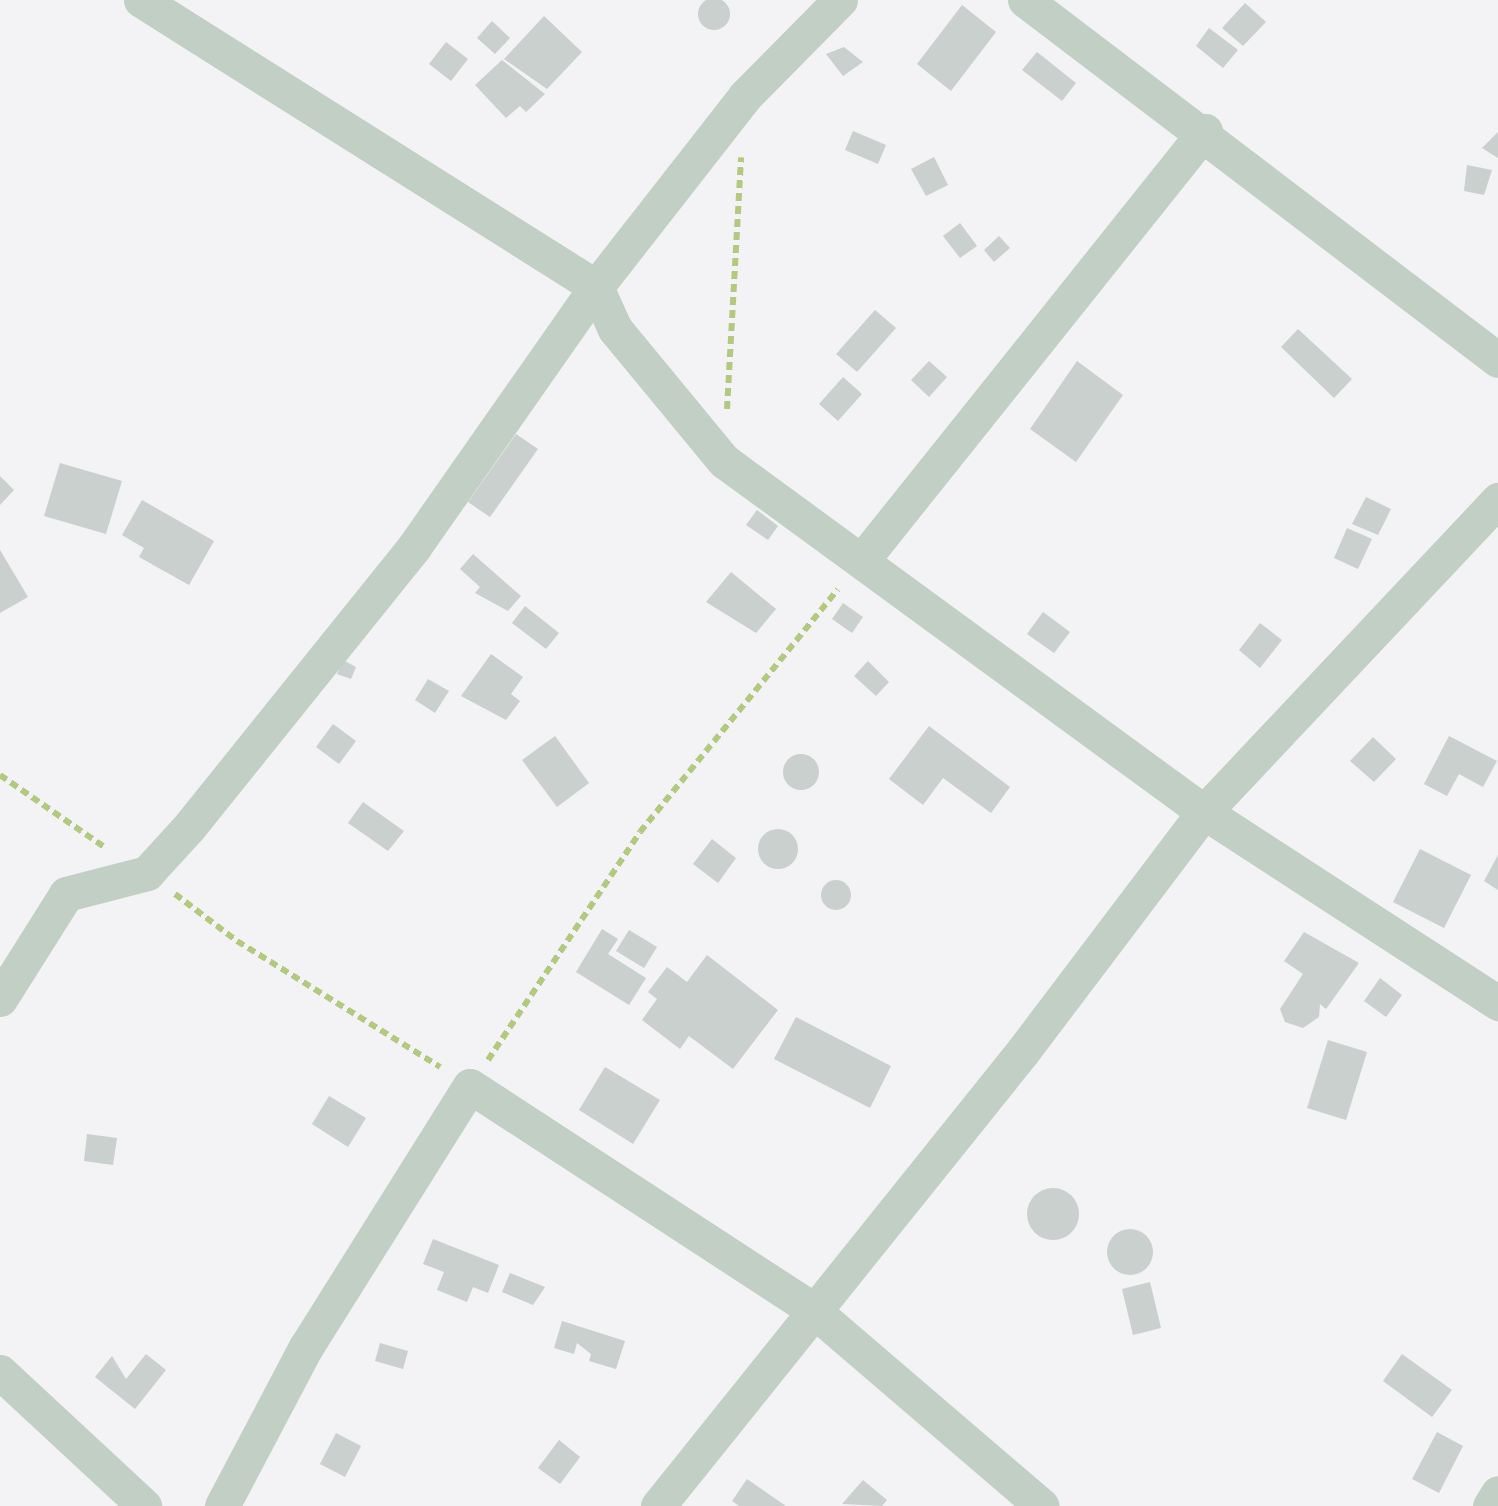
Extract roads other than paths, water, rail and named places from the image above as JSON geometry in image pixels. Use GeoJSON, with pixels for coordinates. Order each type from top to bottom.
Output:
{"type":"FeatureCollection","features":[{"type":"Feature","properties":{"kind":"street"},"geometry":{"type":"LineString","coordinates":[[141,0],[596,287],[615,330],[724,461],[863,558],[1204,812],[1498,1002]]}},
{"type":"Feature","properties":{"kind":"street"},"geometry":{"type":"LineString","coordinates":[[0,999],[66,894],[146,873],[414,547],[596,287],[745,96],[840,0]]}},
{"type":"Feature","properties":{"kind":"street"},"geometry":{"type":"LineString","coordinates":[[1025,0],[1205,131],[1498,360]]}},
{"type":"Feature","properties":{"kind":"street"},"geometry":{"type":"LineString","coordinates":[[863,558],[1205,131]]}},
{"type":"Feature","properties":{"kind":"street"},"geometry":{"type":"LineString","coordinates":[[658,1506],[1024,1051],[1204,812],[1498,500]]}},
{"type":"Feature","properties":{"kind":"street"},"geometry":{"type":"LineString","coordinates":[[222,1506],[306,1347],[470,1086],[813,1310],[1042,1506]]}},
{"type":"Feature","properties":{"kind":"street"},"geometry":{"type":"LineString","coordinates":[[0,1372],[144,1506]]}},
{"type":"Feature","properties":{"kind":"street"},"geometry":{"type":"LineString","coordinates":[[1490,1506],[1498,1494]]}}]}
